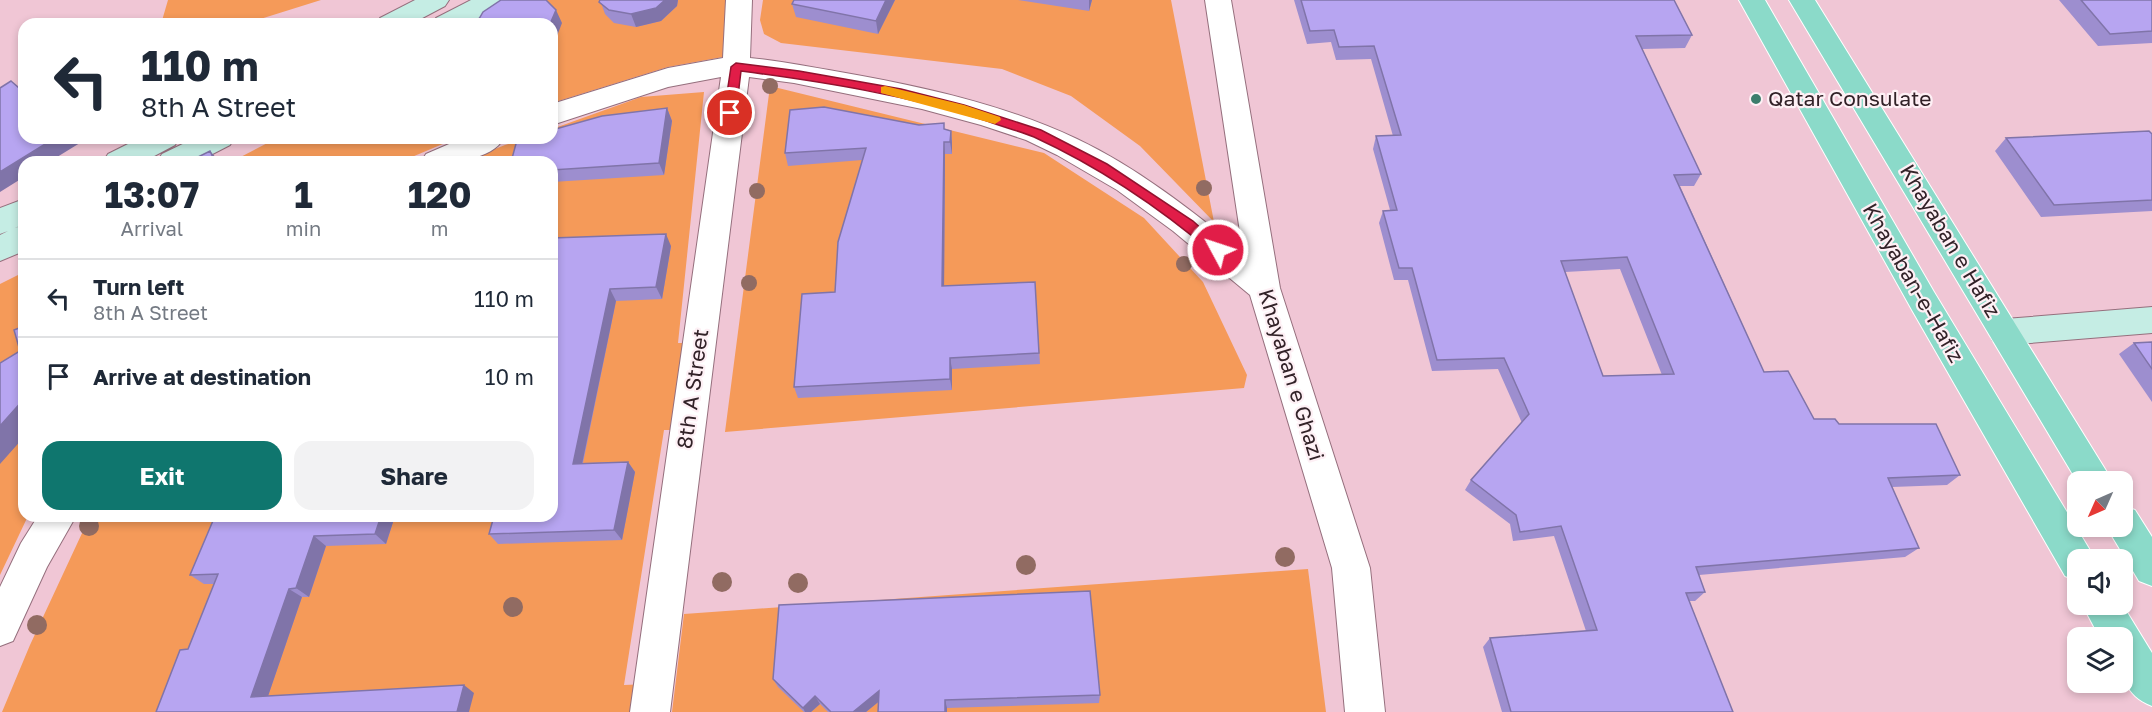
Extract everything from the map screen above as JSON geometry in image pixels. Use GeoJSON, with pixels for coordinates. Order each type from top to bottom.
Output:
{"type":"FeatureCollection","features":[{"type":"Feature","properties":{"kind":"main road"},"geometry":{"type":"LineString","coordinates":[[401,18],[436,0]]}},
{"type":"Feature","properties":{"kind":"main road"},"geometry":{"type":"LineString","coordinates":[[457,18],[492,0]]}},
{"type":"Feature","properties":{"kind":"main road","name":"Khayaban-e-Hafiz"},"geometry":{"type":"LineString","coordinates":[[1752,0],[1917,291],[2069,549]]}},
{"type":"Feature","properties":{"kind":"main road","name":"Khayaban e Hafiz"},"geometry":{"type":"LineString","coordinates":[[1802,0],[2089,471]]}},
{"type":"Feature","properties":{"kind":"main road"},"geometry":{"type":"LineString","coordinates":[[130,156],[153,144]]}},
{"type":"Feature","properties":{"kind":"main road"},"geometry":{"type":"LineString","coordinates":[[184,156],[208,144]]}},
{"type":"Feature","properties":{"kind":"main road"},"geometry":{"type":"LineString","coordinates":[[0,222],[18,213]]}},
{"type":"Feature","properties":{"kind":"main road"},"geometry":{"type":"LineString","coordinates":[[0,249],[18,240]]}},
{"type":"Feature","properties":{"kind":"main road"},"geometry":{"type":"LineString","coordinates":[[2005,332],[2152,320]]}},
{"type":"Feature","properties":{"kind":"main road"},"geometry":{"type":"LineString","coordinates":[[2063,429],[2095,471]]}},
{"type":"Feature","properties":{"kind":"main road"},"geometry":{"type":"LineString","coordinates":[[2133,519],[2152,542]]}},
{"type":"Feature","properties":{"kind":"main road"},"geometry":{"type":"LineString","coordinates":[[2132,537],[2152,568]]}},
{"type":"Feature","properties":{"kind":"main road"},"geometry":{"type":"LineString","coordinates":[[2133,658],[2152,687]]}},
{"type":"Feature","properties":{"kind":"main road"},"geometry":{"type":"LineString","coordinates":[[2133,660],[2152,694]]}},
{"type":"Feature","properties":{"kind":"street","name":"8th A Street"},"geometry":{"type":"LineString","coordinates":[[650,712],[736,67],[739,0]]}},
{"type":"Feature","properties":{"kind":"street","name":"Khayaban e Ghazi"},"geometry":{"type":"LineString","coordinates":[[1218,0],[1264,288],[1351,568],[1365,712]]}},
{"type":"Feature","properties":{"kind":"street"},"geometry":{"type":"LineString","coordinates":[[558,113],[653,82],[708,69],[736,67],[799,75],[901,93],[964,110],[1037,134],[1102,167],[1188,224],[1264,288]]}},
{"type":"Feature","properties":{"kind":"street"},"geometry":{"type":"LineString","coordinates":[[450,156],[476,144]]}},
{"type":"Feature","properties":{"kind":"street"},"geometry":{"type":"LineString","coordinates":[[0,628],[34,555],[54,522]]}},
{"type":"Feature","properties":{"kind":"shaded area"},"geometry":{"type":"Polygon","coordinates":[[[168,0],[321,0],[263,18],[163,18],[168,0]]]}},
{"type":"Feature","properties":{"kind":"shaded area"},"geometry":{"type":"Polygon","coordinates":[[[527,0],[728,0],[723,57],[668,67],[558,101],[558,18],[494,18],[527,0]]]}},
{"type":"Feature","properties":{"kind":"shaded area"},"geometry":{"type":"Polygon","coordinates":[[[763,0],[1171,0],[1214,222],[1140,146],[1071,96],[1002,69],[781,43],[764,34],[760,20],[763,0]]]}},
{"type":"Feature","properties":{"kind":"shaded area"},"geometry":{"type":"Polygon","coordinates":[[[770,86],[1044,153],[1144,218],[1203,282],[1247,375],[1244,388],[725,432],[770,86]]]}},
{"type":"Feature","properties":{"kind":"shaded area"},"geometry":{"type":"Polygon","coordinates":[[[704,92],[678,343],[693,343],[678,430],[664,430],[624,685],[649,684],[644,712],[2,712],[30,645],[87,522],[558,522],[558,156],[480,156],[508,144],[558,144],[558,127],[641,97],[704,92]]]}},
{"type":"Feature","properties":{"kind":"shaded area"},"geometry":{"type":"Polygon","coordinates":[[[266,144],[443,144],[414,156],[242,156],[266,144]]]}},
{"type":"Feature","properties":{"kind":"shaded area"},"geometry":{"type":"Polygon","coordinates":[[[18,275],[18,522],[25,522],[0,575],[0,284],[18,275]]]}},
{"type":"Feature","properties":{"kind":"shaded area"},"geometry":{"type":"Polygon","coordinates":[[[1308,569],[1326,712],[672,712],[684,614],[1308,569]]]}},
{"type":"Feature","properties":{"kind":"building"},"geometry":{"type":"Polygon","coordinates":[[[501,0],[546,0],[556,10],[553,18],[480,18],[483,12],[501,0]]]}},
{"type":"Feature","properties":{"kind":"building"},"geometry":{"type":"Polygon","coordinates":[[[600,0],[665,0],[656,8],[631,14],[609,10],[599,2],[600,0]]]}},
{"type":"Feature","properties":{"kind":"building"},"geometry":{"type":"Polygon","coordinates":[[[794,0],[886,0],[876,21],[792,4],[794,0]]]}},
{"type":"Feature","properties":{"kind":"building"},"geometry":{"type":"Polygon","coordinates":[[[1301,0],[1674,0],[1692,35],[1636,36],[1701,174],[1674,175],[1764,372],[1788,371],[1814,419],[1835,419],[1839,424],[1936,424],[1960,475],[1888,478],[1919,548],[1696,567],[1705,592],[1686,593],[1733,712],[1511,712],[1490,638],[1597,630],[1561,526],[1520,532],[1516,515],[1471,480],[1529,414],[1504,358],[1437,360],[1412,268],[1399,268],[1383,211],[1397,210],[1376,136],[1401,135],[1374,46],[1339,47],[1334,30],[1310,31],[1301,0]],[[1627,257],[1561,261],[1603,376],[1674,374],[1627,257]]]}},
{"type":"Feature","properties":{"kind":"building"},"geometry":{"type":"Polygon","coordinates":[[[2081,0],[2152,0],[2152,31],[2110,34],[2081,0]]]}},
{"type":"Feature","properties":{"kind":"building"},"geometry":{"type":"Polygon","coordinates":[[[11,81],[18,87],[18,144],[45,144],[26,156],[18,156],[18,161],[0,172],[0,88],[11,81]]]}},
{"type":"Feature","properties":{"kind":"building"},"geometry":{"type":"Polygon","coordinates":[[[824,107],[919,125],[944,123],[944,129],[951,131],[950,142],[944,142],[942,286],[1035,282],[1039,353],[950,358],[950,379],[794,387],[802,294],[835,292],[838,242],[866,148],[785,153],[790,110],[824,107]]]}},
{"type":"Feature","properties":{"kind":"building"},"geometry":{"type":"Polygon","coordinates":[[[667,108],[659,163],[558,170],[558,156],[513,156],[516,144],[558,144],[558,128],[602,116],[667,108]]]}},
{"type":"Feature","properties":{"kind":"building"},"geometry":{"type":"Polygon","coordinates":[[[2149,131],[2152,134],[2152,200],[2054,205],[2006,138],[2149,131]]]}},
{"type":"Feature","properties":{"kind":"building"},"geometry":{"type":"Polygon","coordinates":[[[210,151],[212,156],[200,156],[210,151]]]}},
{"type":"Feature","properties":{"kind":"building"},"geometry":{"type":"Polygon","coordinates":[[[666,234],[656,287],[610,289],[573,464],[628,462],[614,530],[489,534],[492,522],[558,522],[558,238],[666,234]]]}},
{"type":"Feature","properties":{"kind":"building"},"geometry":{"type":"Polygon","coordinates":[[[18,328],[18,344],[14,330],[18,328]]]}},
{"type":"Feature","properties":{"kind":"building"},"geometry":{"type":"Polygon","coordinates":[[[2152,342],[2152,369],[2134,343],[2152,342]]]}},
{"type":"Feature","properties":{"kind":"building"},"geometry":{"type":"Polygon","coordinates":[[[18,352],[18,406],[0,426],[0,363],[18,352]]]}},
{"type":"Feature","properties":{"kind":"building"},"geometry":{"type":"Polygon","coordinates":[[[212,522],[379,522],[375,534],[314,536],[296,588],[289,589],[251,697],[464,685],[457,712],[156,712],[180,650],[188,649],[218,574],[190,575],[212,522]]]}},
{"type":"Feature","properties":{"kind":"building"},"geometry":{"type":"Polygon","coordinates":[[[1090,591],[1100,695],[945,700],[945,712],[878,712],[879,691],[853,712],[831,712],[815,696],[803,708],[773,679],[779,605],[1090,591]]]}},
{"type":"Feature","properties":{"kind":"slow traffic"},"geometry":{"type":"LineString","coordinates":[[885,90],[995,120]]}},
{"type":"Feature","properties":{"kind":"place","name":"Qatar Consulate"},"geometry":{"type":"Point","coordinates":[1756,99]}},
{"type":"Feature","properties":{"kind":"route"},"geometry":{"type":"LineString","coordinates":[[730,113],[736,67],[799,75],[901,93],[964,110],[1037,134],[1102,167],[1188,224],[1218,250]]}}]}
